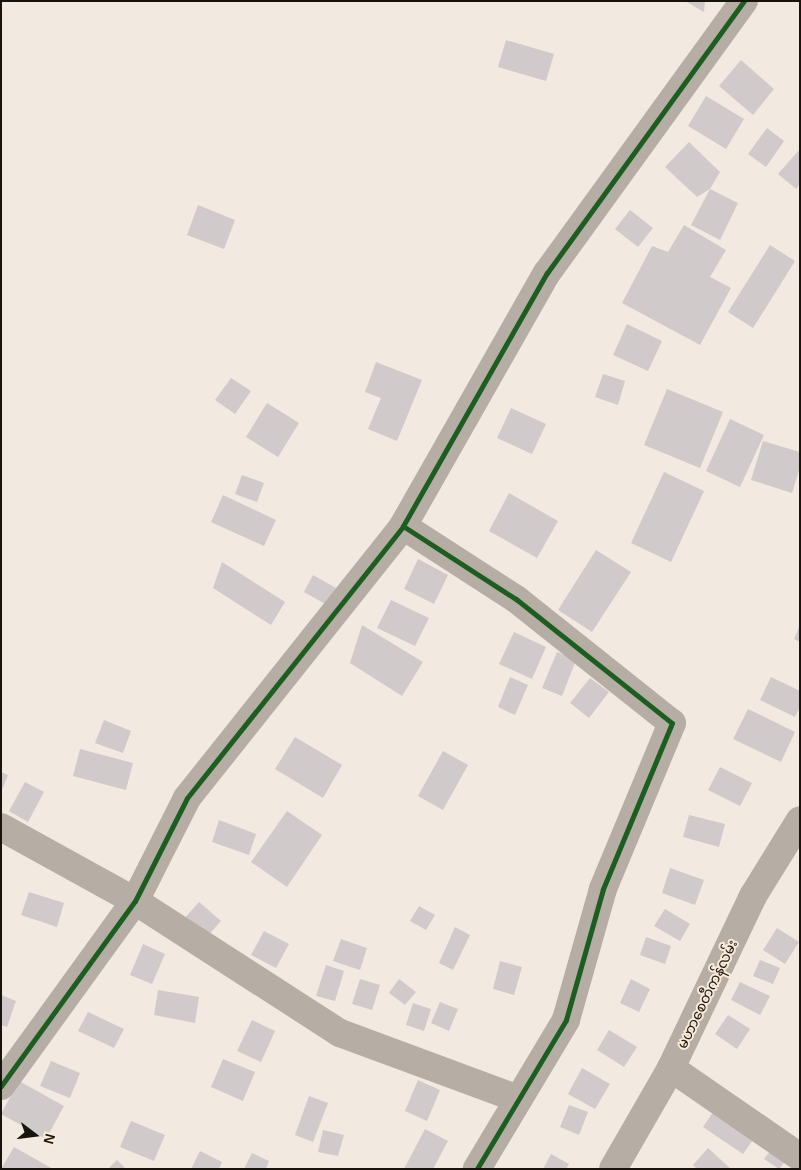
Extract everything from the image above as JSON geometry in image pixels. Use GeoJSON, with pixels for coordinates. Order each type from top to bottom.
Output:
{"type":"FeatureCollection","features":[{"type":"Feature","properties":{"kind":"street"},"geometry":{"type":"LineString","coordinates":[[1,1086],[135,901],[187,798],[403,526],[547,273],[744,1]]}},
{"type":"Feature","properties":{"kind":"street"},"geometry":{"type":"LineString","coordinates":[[403,526],[516,599],[672,723],[603,889],[566,1020],[477,1169]]}},
{"type":"Feature","properties":{"kind":"street","name":"မဟာစေတီကန်လမ်း"},"geometry":{"type":"LineString","coordinates":[[613,1169],[671,1068],[753,896],[800,820]]}},
{"type":"Feature","properties":{"kind":"street"},"geometry":{"type":"LineString","coordinates":[[1,827],[135,901],[340,1033],[518,1100]]}},
{"type":"Feature","properties":{"kind":"street"},"geometry":{"type":"LineString","coordinates":[[671,1068],[800,1157]]}},
{"type":"Feature","properties":{"kind":"building"},"geometry":{"type":"Polygon","coordinates":[[[685,1],[705,1],[704,12],[685,1]]]}},
{"type":"Feature","properties":{"kind":"building"},"geometry":{"type":"Polygon","coordinates":[[[506,40],[554,54],[546,81],[498,67],[506,40]]]}},
{"type":"Feature","properties":{"kind":"building"},"geometry":{"type":"Polygon","coordinates":[[[741,60],[774,89],[753,115],[719,86],[741,60]]]}},
{"type":"Feature","properties":{"kind":"building"},"geometry":{"type":"Polygon","coordinates":[[[706,96],[744,119],[726,149],[688,126],[706,96]]]}},
{"type":"Feature","properties":{"kind":"building"},"geometry":{"type":"Polygon","coordinates":[[[767,128],[784,141],[766,167],[748,154],[767,128]]]}},
{"type":"Feature","properties":{"kind":"building"},"geometry":{"type":"Polygon","coordinates":[[[689,142],[720,172],[710,189],[697,197],[665,167],[689,142]]]}},
{"type":"Feature","properties":{"kind":"building"},"geometry":{"type":"Polygon","coordinates":[[[800,149],[800,184],[796,189],[778,174],[800,149]]]}},
{"type":"Feature","properties":{"kind":"building"},"geometry":{"type":"Polygon","coordinates":[[[710,189],[738,203],[720,240],[691,225],[710,189]]]}},
{"type":"Feature","properties":{"kind":"building"},"geometry":{"type":"Polygon","coordinates":[[[198,205],[235,220],[224,249],[187,235],[198,205]]]}},
{"type":"Feature","properties":{"kind":"building"},"geometry":{"type":"Polygon","coordinates":[[[630,210],[653,228],[638,247],[615,229],[630,210]]]}},
{"type":"Feature","properties":{"kind":"building"},"geometry":{"type":"Polygon","coordinates":[[[684,225],[726,250],[710,277],[731,288],[700,345],[622,303],[652,246],[668,252],[684,225]]]}},
{"type":"Feature","properties":{"kind":"building"},"geometry":{"type":"Polygon","coordinates":[[[770,245],[795,261],[753,328],[728,312],[770,245]]]}},
{"type":"Feature","properties":{"kind":"building"},"geometry":{"type":"Polygon","coordinates":[[[627,324],[662,341],[648,371],[613,355],[627,324]]]}},
{"type":"Feature","properties":{"kind":"building"},"geometry":{"type":"Polygon","coordinates":[[[376,362],[422,380],[397,441],[368,429],[381,398],[365,392],[376,362]]]}},
{"type":"Feature","properties":{"kind":"building"},"geometry":{"type":"Polygon","coordinates":[[[603,374],[625,381],[618,405],[595,397],[603,374]]]}},
{"type":"Feature","properties":{"kind":"building"},"geometry":{"type":"Polygon","coordinates":[[[231,378],[251,391],[235,414],[215,400],[231,378]]]}},
{"type":"Feature","properties":{"kind":"building"},"geometry":{"type":"Polygon","coordinates":[[[667,389],[723,412],[700,468],[644,445],[667,389]]]}},
{"type":"Feature","properties":{"kind":"building"},"geometry":{"type":"Polygon","coordinates":[[[267,403],[299,423],[278,457],[246,437],[267,403]]]}},
{"type":"Feature","properties":{"kind":"building"},"geometry":{"type":"Polygon","coordinates":[[[511,408],[546,424],[532,454],[497,438],[511,408]]]}},
{"type":"Feature","properties":{"kind":"building"},"geometry":{"type":"Polygon","coordinates":[[[730,419],[764,435],[740,487],[706,471],[730,419]]]}},
{"type":"Feature","properties":{"kind":"building"},"geometry":{"type":"Polygon","coordinates":[[[763,441],[800,452],[800,467],[792,493],[751,480],[763,441]]]}},
{"type":"Feature","properties":{"kind":"building"},"geometry":{"type":"Polygon","coordinates":[[[664,472],[704,491],[671,562],[631,543],[664,472]]]}},
{"type":"Feature","properties":{"kind":"building"},"geometry":{"type":"Polygon","coordinates":[[[242,475],[264,483],[257,502],[235,494],[242,475]]]}},
{"type":"Feature","properties":{"kind":"building"},"geometry":{"type":"Polygon","coordinates":[[[509,493],[558,521],[537,558],[489,531],[509,493]]]}},
{"type":"Feature","properties":{"kind":"building"},"geometry":{"type":"Polygon","coordinates":[[[223,495],[276,520],[264,546],[211,522],[223,495]]]}},
{"type":"Feature","properties":{"kind":"building"},"geometry":{"type":"Polygon","coordinates":[[[596,550],[631,572],[592,632],[558,610],[596,550]]]}},
{"type":"Feature","properties":{"kind":"building"},"geometry":{"type":"Polygon","coordinates":[[[418,559],[448,575],[434,604],[404,589],[418,559]]]}},
{"type":"Feature","properties":{"kind":"building"},"geometry":{"type":"Polygon","coordinates":[[[222,562],[285,602],[271,625],[213,588],[222,562]]]}},
{"type":"Feature","properties":{"kind":"building"},"geometry":{"type":"Polygon","coordinates":[[[313,575],[336,588],[327,605],[304,592],[313,575]]]}},
{"type":"Feature","properties":{"kind":"building"},"geometry":{"type":"Polygon","coordinates":[[[391,600],[429,618],[415,646],[377,628],[391,600]]]}},
{"type":"Feature","properties":{"kind":"building"},"geometry":{"type":"Polygon","coordinates":[[[362,625],[423,662],[402,696],[350,663],[362,625]]]}},
{"type":"Feature","properties":{"kind":"building"},"geometry":{"type":"Polygon","coordinates":[[[800,625],[800,642],[794,639],[800,625]]]}},
{"type":"Feature","properties":{"kind":"building"},"geometry":{"type":"Polygon","coordinates":[[[514,632],[546,647],[532,679],[499,664],[514,632]]]}},
{"type":"Feature","properties":{"kind":"building"},"geometry":{"type":"Polygon","coordinates":[[[557,652],[576,660],[562,696],[542,688],[557,652]]]}},
{"type":"Feature","properties":{"kind":"building"},"geometry":{"type":"Polygon","coordinates":[[[510,677],[528,685],[515,715],[498,707],[510,677]]]}},
{"type":"Feature","properties":{"kind":"building"},"geometry":{"type":"Polygon","coordinates":[[[771,677],[800,691],[800,707],[795,717],[760,700],[771,677]]]}},
{"type":"Feature","properties":{"kind":"building"},"geometry":{"type":"Polygon","coordinates":[[[590,678],[609,692],[589,718],[570,703],[590,678]]]}},
{"type":"Feature","properties":{"kind":"building"},"geometry":{"type":"Polygon","coordinates":[[[748,709],[795,732],[781,762],[733,739],[748,709]]]}},
{"type":"Feature","properties":{"kind":"building"},"geometry":{"type":"Polygon","coordinates":[[[104,720],[131,731],[123,753],[95,743],[104,720]]]}},
{"type":"Feature","properties":{"kind":"building"},"geometry":{"type":"Polygon","coordinates":[[[295,737],[342,765],[323,798],[275,769],[295,737]]]}},
{"type":"Feature","properties":{"kind":"building"},"geometry":{"type":"Polygon","coordinates":[[[80,749],[133,763],[126,790],[73,776],[80,749]]]}},
{"type":"Feature","properties":{"kind":"building"},"geometry":{"type":"Polygon","coordinates":[[[443,751],[468,765],[443,810],[418,796],[443,751]]]}},
{"type":"Feature","properties":{"kind":"building"},"geometry":{"type":"Polygon","coordinates":[[[720,767],[752,783],[740,806],[708,790],[720,767]]]}},
{"type":"Feature","properties":{"kind":"building"},"geometry":{"type":"Polygon","coordinates":[[[1,772],[8,775],[1,792],[1,772]]]}},
{"type":"Feature","properties":{"kind":"building"},"geometry":{"type":"Polygon","coordinates":[[[25,782],[44,792],[28,822],[9,811],[25,782]]]}},
{"type":"Feature","properties":{"kind":"building"},"geometry":{"type":"Polygon","coordinates":[[[287,811],[322,835],[287,887],[251,862],[287,811]]]}},
{"type":"Feature","properties":{"kind":"building"},"geometry":{"type":"Polygon","coordinates":[[[689,815],[725,824],[719,847],[683,837],[689,815]]]}},
{"type":"Feature","properties":{"kind":"building"},"geometry":{"type":"Polygon","coordinates":[[[219,820],[256,834],[249,855],[212,842],[219,820]]]}},
{"type":"Feature","properties":{"kind":"building"},"geometry":{"type":"Polygon","coordinates":[[[670,868],[704,880],[695,905],[662,893],[670,868]]]}},
{"type":"Feature","properties":{"kind":"building"},"geometry":{"type":"Polygon","coordinates":[[[29,892],[64,903],[57,927],[21,915],[29,892]]]}},
{"type":"Feature","properties":{"kind":"building"},"geometry":{"type":"Polygon","coordinates":[[[199,902],[221,921],[206,938],[184,919],[199,902]]]}},
{"type":"Feature","properties":{"kind":"building"},"geometry":{"type":"Polygon","coordinates":[[[419,906],[435,915],[426,930],[410,921],[419,906]]]}},
{"type":"Feature","properties":{"kind":"building"},"geometry":{"type":"Polygon","coordinates":[[[665,909],[690,924],[680,941],[654,926],[665,909]]]}},
{"type":"Feature","properties":{"kind":"building"},"geometry":{"type":"Polygon","coordinates":[[[455,927],[470,935],[453,970],[439,963],[455,927]]]}},
{"type":"Feature","properties":{"kind":"building"},"geometry":{"type":"Polygon","coordinates":[[[777,928],[799,942],[785,964],[763,950],[777,928]]]}},
{"type":"Feature","properties":{"kind":"building"},"geometry":{"type":"Polygon","coordinates":[[[264,931],[289,944],[276,968],[251,955],[264,931]]]}},
{"type":"Feature","properties":{"kind":"building"},"geometry":{"type":"Polygon","coordinates":[[[646,937],[671,946],[665,964],[640,955],[646,937]]]}},
{"type":"Feature","properties":{"kind":"building"},"geometry":{"type":"Polygon","coordinates":[[[341,939],[367,948],[360,970],[333,961],[341,939]]]}},
{"type":"Feature","properties":{"kind":"building"},"geometry":{"type":"Polygon","coordinates":[[[143,944],[165,954],[152,984],[130,975],[143,944]]]}},
{"type":"Feature","properties":{"kind":"building"},"geometry":{"type":"Polygon","coordinates":[[[760,960],[780,968],[773,984],[753,976],[760,960]]]}},
{"type":"Feature","properties":{"kind":"building"},"geometry":{"type":"Polygon","coordinates":[[[500,961],[522,967],[514,995],[493,989],[500,961]]]}},
{"type":"Feature","properties":{"kind":"building"},"geometry":{"type":"Polygon","coordinates":[[[326,965],[344,971],[335,1001],[316,996],[326,965]]]}},
{"type":"Feature","properties":{"kind":"building"},"geometry":{"type":"Polygon","coordinates":[[[360,979],[380,985],[372,1010],[352,1004],[360,979]]]}},
{"type":"Feature","properties":{"kind":"building"},"geometry":{"type":"Polygon","coordinates":[[[399,979],[416,992],[405,1005],[389,993],[399,979]]]}},
{"type":"Feature","properties":{"kind":"building"},"geometry":{"type":"Polygon","coordinates":[[[631,979],[650,989],[639,1012],[620,1003],[631,979]]]}},
{"type":"Feature","properties":{"kind":"building"},"geometry":{"type":"Polygon","coordinates":[[[740,982],[770,996],[760,1015],[731,1000],[740,982]]]}},
{"type":"Feature","properties":{"kind":"building"},"geometry":{"type":"Polygon","coordinates":[[[158,990],[199,997],[195,1023],[154,1015],[158,990]]]}},
{"type":"Feature","properties":{"kind":"building"},"geometry":{"type":"Polygon","coordinates":[[[1,995],[16,1001],[7,1027],[1,1025],[1,995]]]}},
{"type":"Feature","properties":{"kind":"building"},"geometry":{"type":"Polygon","coordinates":[[[440,1002],[458,1009],[449,1031],[431,1023],[440,1002]]]}},
{"type":"Feature","properties":{"kind":"building"},"geometry":{"type":"Polygon","coordinates":[[[413,1003],[431,1009],[424,1031],[406,1025],[413,1003]]]}},
{"type":"Feature","properties":{"kind":"building"},"geometry":{"type":"Polygon","coordinates":[[[88,1012],[124,1029],[114,1048],[78,1031],[88,1012]]]}},
{"type":"Feature","properties":{"kind":"building"},"geometry":{"type":"Polygon","coordinates":[[[728,1015],[750,1029],[737,1049],[715,1034],[728,1015]]]}},
{"type":"Feature","properties":{"kind":"building"},"geometry":{"type":"Polygon","coordinates":[[[252,1020],[275,1031],[261,1062],[237,1051],[252,1020]]]}},
{"type":"Feature","properties":{"kind":"building"},"geometry":{"type":"Polygon","coordinates":[[[609,1030],[637,1047],[624,1067],[597,1050],[609,1030]]]}},
{"type":"Feature","properties":{"kind":"building"},"geometry":{"type":"Polygon","coordinates":[[[223,1059],[255,1072],[243,1101],[211,1087],[223,1059]]]}},
{"type":"Feature","properties":{"kind":"building"},"geometry":{"type":"Polygon","coordinates":[[[51,1061],[80,1073],[70,1098],[40,1086],[51,1061]]]}},
{"type":"Feature","properties":{"kind":"building"},"geometry":{"type":"Polygon","coordinates":[[[582,1068],[610,1084],[595,1109],[568,1094],[582,1068]]]}},
{"type":"Feature","properties":{"kind":"building"},"geometry":{"type":"Polygon","coordinates":[[[418,1080],[440,1090],[427,1121],[405,1111],[418,1080]]]}},
{"type":"Feature","properties":{"kind":"building"},"geometry":{"type":"Polygon","coordinates":[[[19,1081],[64,1106],[46,1139],[1,1114],[19,1081]]]}},
{"type":"Feature","properties":{"kind":"building"},"geometry":{"type":"Polygon","coordinates":[[[309,1096],[328,1103],[313,1142],[295,1135],[309,1096]]]}},
{"type":"Feature","properties":{"kind":"building"},"geometry":{"type":"Polygon","coordinates":[[[720,1102],[760,1130],[743,1154],[703,1127],[720,1102]]]}},
{"type":"Feature","properties":{"kind":"building"},"geometry":{"type":"Polygon","coordinates":[[[569,1105],[588,1112],[579,1135],[560,1127],[569,1105]]]}},
{"type":"Feature","properties":{"kind":"building"},"geometry":{"type":"Polygon","coordinates":[[[131,1121],[165,1135],[154,1161],[120,1147],[131,1121]]]}},
{"type":"Feature","properties":{"kind":"building"},"geometry":{"type":"Polygon","coordinates":[[[425,1129],[448,1141],[433,1169],[404,1169],[425,1129]]]}},
{"type":"Feature","properties":{"kind":"building"},"geometry":{"type":"Polygon","coordinates":[[[323,1130],[344,1135],[338,1156],[318,1152],[323,1130]]]}},
{"type":"Feature","properties":{"kind":"building"},"geometry":{"type":"Polygon","coordinates":[[[14,1147],[53,1169],[1,1169],[14,1147]]]}},
{"type":"Feature","properties":{"kind":"building"},"geometry":{"type":"Polygon","coordinates":[[[773,1147],[788,1158],[779,1169],[764,1159],[773,1147]]]}},
{"type":"Feature","properties":{"kind":"building"},"geometry":{"type":"Polygon","coordinates":[[[708,1148],[731,1169],[697,1169],[693,1165],[708,1148]]]}},
{"type":"Feature","properties":{"kind":"building"},"geometry":{"type":"Polygon","coordinates":[[[200,1151],[222,1162],[219,1169],[191,1169],[200,1151]]]}},
{"type":"Feature","properties":{"kind":"building"},"geometry":{"type":"Polygon","coordinates":[[[252,1153],[269,1161],[266,1169],[244,1169],[252,1153]]]}},
{"type":"Feature","properties":{"kind":"building"},"geometry":{"type":"Polygon","coordinates":[[[551,1154],[569,1164],[566,1169],[543,1169],[551,1154]]]}},
{"type":"Feature","properties":{"kind":"building"},"geometry":{"type":"Polygon","coordinates":[[[117,1160],[126,1169],[108,1169],[117,1160]]]}},
{"type":"Feature","properties":{"kind":"cycle path"},"geometry":{"type":"LineString","coordinates":[[1,1086],[135,901],[187,798],[403,526],[547,273],[744,1]]}},
{"type":"Feature","properties":{"kind":"cycle path"},"geometry":{"type":"LineString","coordinates":[[403,526],[516,599],[672,723],[603,889],[566,1020],[477,1169]]}}]}
